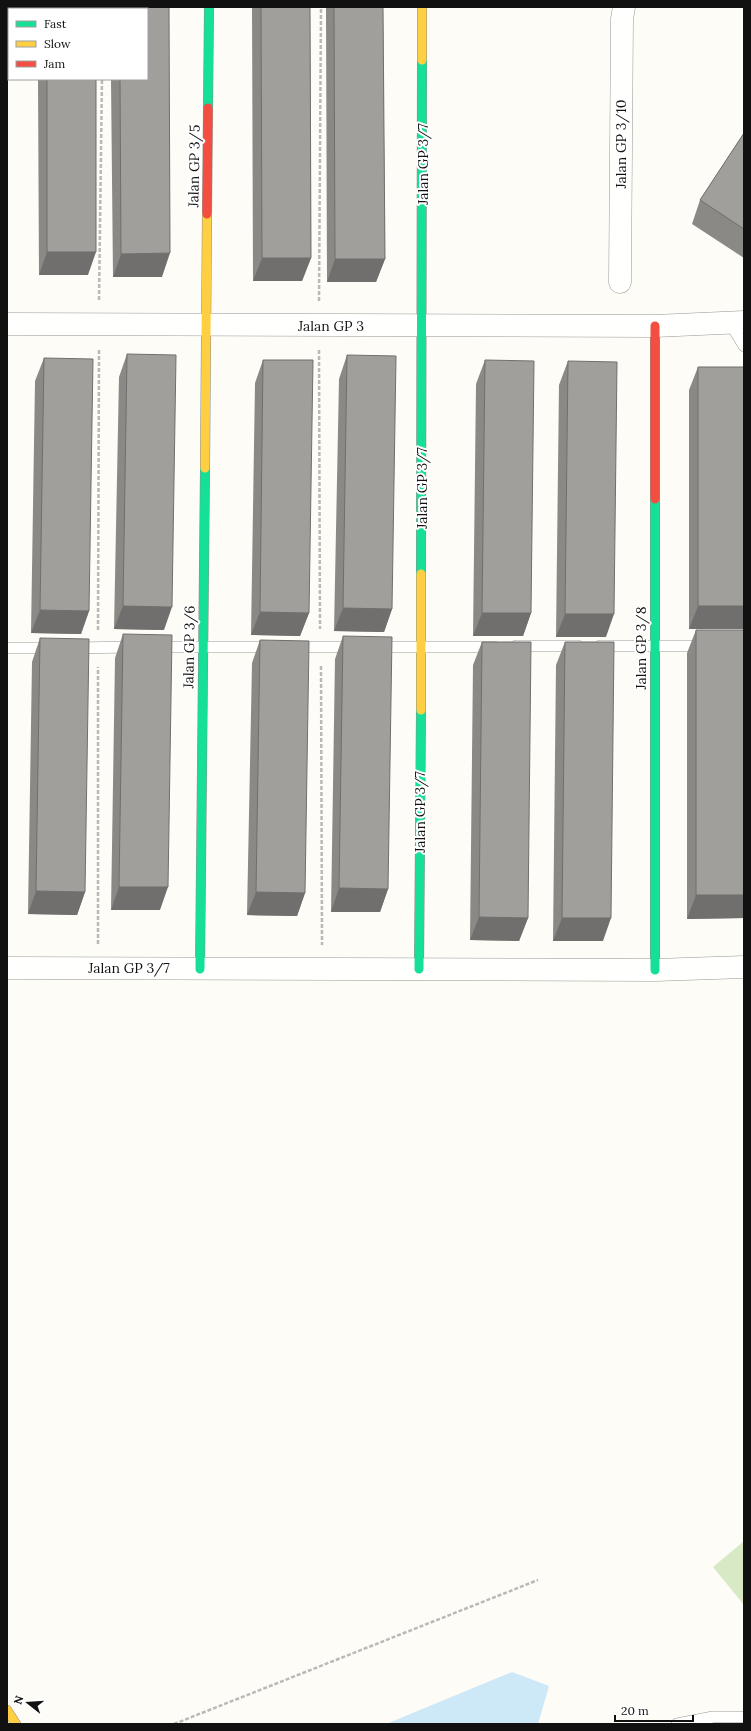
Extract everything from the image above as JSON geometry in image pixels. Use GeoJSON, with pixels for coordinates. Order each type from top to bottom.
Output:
{"type":"FeatureCollection","features":[{"type":"Feature","properties":{"kind":"street","name":"Jalan GP 3/5"},"geometry":{"type":"LineString","coordinates":[[206,325],[209,7]]}},
{"type":"Feature","properties":{"kind":"street","name":"Jalan GP 3/7"},"geometry":{"type":"LineString","coordinates":[[419,969],[423,326],[422,7]]}},
{"type":"Feature","properties":{"kind":"street","name":"Jalan GP 3/10"},"geometry":{"type":"LineString","coordinates":[[620,282],[622,19],[624,7]]}},
{"type":"Feature","properties":{"kind":"street","name":"Jalan GP 3"},"geometry":{"type":"LineString","coordinates":[[7,324],[655,326],[737,323]]}},
{"type":"Feature","properties":{"kind":"street","name":"Jalan GP 3/6"},"geometry":{"type":"LineString","coordinates":[[200,969],[206,325]]}},
{"type":"Feature","properties":{"kind":"street","name":"Jalan GP 3/8"},"geometry":{"type":"LineString","coordinates":[[655,326],[655,970]]}},
{"type":"Feature","properties":{"kind":"street","name":"Jalan GP 3/7"},"geometry":{"type":"LineString","coordinates":[[7,968],[655,970],[744,968]]}},
{"type":"Feature","properties":{"kind":"street"},"geometry":{"type":"LineString","coordinates":[[7,1710],[16,1724]]}},
{"type":"Feature","properties":{"kind":"lane"},"geometry":{"type":"LineString","coordinates":[[737,323],[744,346]]}},
{"type":"Feature","properties":{"kind":"lane"},"geometry":{"type":"LineString","coordinates":[[7,648],[714,646]]}},
{"type":"Feature","properties":{"kind":"lane"},"geometry":{"type":"LineString","coordinates":[[677,1724],[713,1717],[744,1717]]}},
{"type":"Feature","properties":{"kind":"path"},"geometry":{"type":"LineString","coordinates":[[321,7],[319,326],[322,969]]}},
{"type":"Feature","properties":{"kind":"path"},"geometry":{"type":"LineString","coordinates":[[98,968],[99,325],[102,80]]}},
{"type":"Feature","properties":{"kind":"path"},"geometry":{"type":"LineString","coordinates":[[174,1724],[538,1580]]}},
{"type":"Feature","properties":{"kind":"green space"},"geometry":{"type":"Polygon","coordinates":[[[744,1541],[744,1605],[713,1567],[744,1541]]]}},
{"type":"Feature","properties":{"kind":"water"},"geometry":{"type":"Polygon","coordinates":[[[512,1672],[549,1686],[538,1724],[386,1724],[512,1672]]]}},
{"type":"Feature","properties":{"kind":"building"},"geometry":{"type":"Polygon","coordinates":[[[46,7],[95,7],[95,8],[46,7]]]}},
{"type":"Feature","properties":{"kind":"building"},"geometry":{"type":"Polygon","coordinates":[[[169,7],[170,253],[121,254],[120,80],[148,80],[148,8],[120,8],[169,7]]]}},
{"type":"Feature","properties":{"kind":"building"},"geometry":{"type":"Polygon","coordinates":[[[261,7],[310,7],[311,258],[262,258],[261,7]]]}},
{"type":"Feature","properties":{"kind":"building"},"geometry":{"type":"Polygon","coordinates":[[[334,7],[383,7],[385,259],[335,259],[334,7]]]}},
{"type":"Feature","properties":{"kind":"building"},"geometry":{"type":"Polygon","coordinates":[[[47,80],[96,80],[96,252],[47,252],[47,80]]]}},
{"type":"Feature","properties":{"kind":"building"},"geometry":{"type":"Polygon","coordinates":[[[744,133],[744,229],[700,200],[744,133]]]}},
{"type":"Feature","properties":{"kind":"building"},"geometry":{"type":"Polygon","coordinates":[[[127,354],[176,355],[172,607],[123,606],[127,354]]]}},
{"type":"Feature","properties":{"kind":"building"},"geometry":{"type":"Polygon","coordinates":[[[347,355],[396,356],[392,609],[343,608],[347,355]]]}},
{"type":"Feature","properties":{"kind":"building"},"geometry":{"type":"Polygon","coordinates":[[[44,358],[93,359],[89,611],[40,610],[44,358]]]}},
{"type":"Feature","properties":{"kind":"building"},"geometry":{"type":"Polygon","coordinates":[[[263,360],[313,360],[309,613],[260,612],[263,360]]]}},
{"type":"Feature","properties":{"kind":"building"},"geometry":{"type":"Polygon","coordinates":[[[485,360],[534,361],[531,613],[482,613],[485,360]]]}},
{"type":"Feature","properties":{"kind":"building"},"geometry":{"type":"Polygon","coordinates":[[[568,361],[617,362],[614,614],[565,614],[568,361]]]}},
{"type":"Feature","properties":{"kind":"building"},"geometry":{"type":"Polygon","coordinates":[[[698,367],[744,367],[744,606],[698,606],[698,367]]]}},
{"type":"Feature","properties":{"kind":"building"},"geometry":{"type":"Polygon","coordinates":[[[696,630],[744,630],[744,895],[696,895],[696,630]]]}},
{"type":"Feature","properties":{"kind":"building"},"geometry":{"type":"Polygon","coordinates":[[[123,634],[172,635],[168,887],[119,887],[123,634]]]}},
{"type":"Feature","properties":{"kind":"building"},"geometry":{"type":"Polygon","coordinates":[[[343,636],[392,637],[388,889],[339,888],[343,636]]]}},
{"type":"Feature","properties":{"kind":"building"},"geometry":{"type":"Polygon","coordinates":[[[40,638],[89,639],[85,892],[36,891],[40,638]]]}},
{"type":"Feature","properties":{"kind":"building"},"geometry":{"type":"Polygon","coordinates":[[[260,640],[309,641],[305,893],[256,892],[260,640]]]}},
{"type":"Feature","properties":{"kind":"building"},"geometry":{"type":"Polygon","coordinates":[[[482,642],[531,642],[528,918],[479,917],[482,642]]]}},
{"type":"Feature","properties":{"kind":"building"},"geometry":{"type":"Polygon","coordinates":[[[565,642],[614,642],[611,918],[562,918],[565,642]]]}},
{"type":"Feature","properties":{"kind":"traffic: fast"},"geometry":{"type":"LineString","coordinates":[[208,108],[209,7]]}},
{"type":"Feature","properties":{"kind":"traffic: fast"},"geometry":{"type":"LineString","coordinates":[[421,574],[422,60]]}},
{"type":"Feature","properties":{"kind":"traffic: fast"},"geometry":{"type":"LineString","coordinates":[[200,969],[205,468]]}},
{"type":"Feature","properties":{"kind":"traffic: fast"},"geometry":{"type":"LineString","coordinates":[[655,499],[655,970]]}},
{"type":"Feature","properties":{"kind":"traffic: fast"},"geometry":{"type":"LineString","coordinates":[[419,969],[421,710]]}},
{"type":"Feature","properties":{"kind":"traffic: slow"},"geometry":{"type":"LineString","coordinates":[[422,7],[422,60]]}},
{"type":"Feature","properties":{"kind":"traffic: slow"},"geometry":{"type":"LineString","coordinates":[[205,468],[207,214]]}},
{"type":"Feature","properties":{"kind":"traffic: slow"},"geometry":{"type":"LineString","coordinates":[[421,574],[421,710]]}},
{"type":"Feature","properties":{"kind":"traffic: slow"},"geometry":{"type":"LineString","coordinates":[[7,1710],[16,1724]]}},
{"type":"Feature","properties":{"kind":"traffic: jam"},"geometry":{"type":"LineString","coordinates":[[207,214],[208,108]]}},
{"type":"Feature","properties":{"kind":"traffic: jam"},"geometry":{"type":"LineString","coordinates":[[655,326],[655,499]]}}]}
